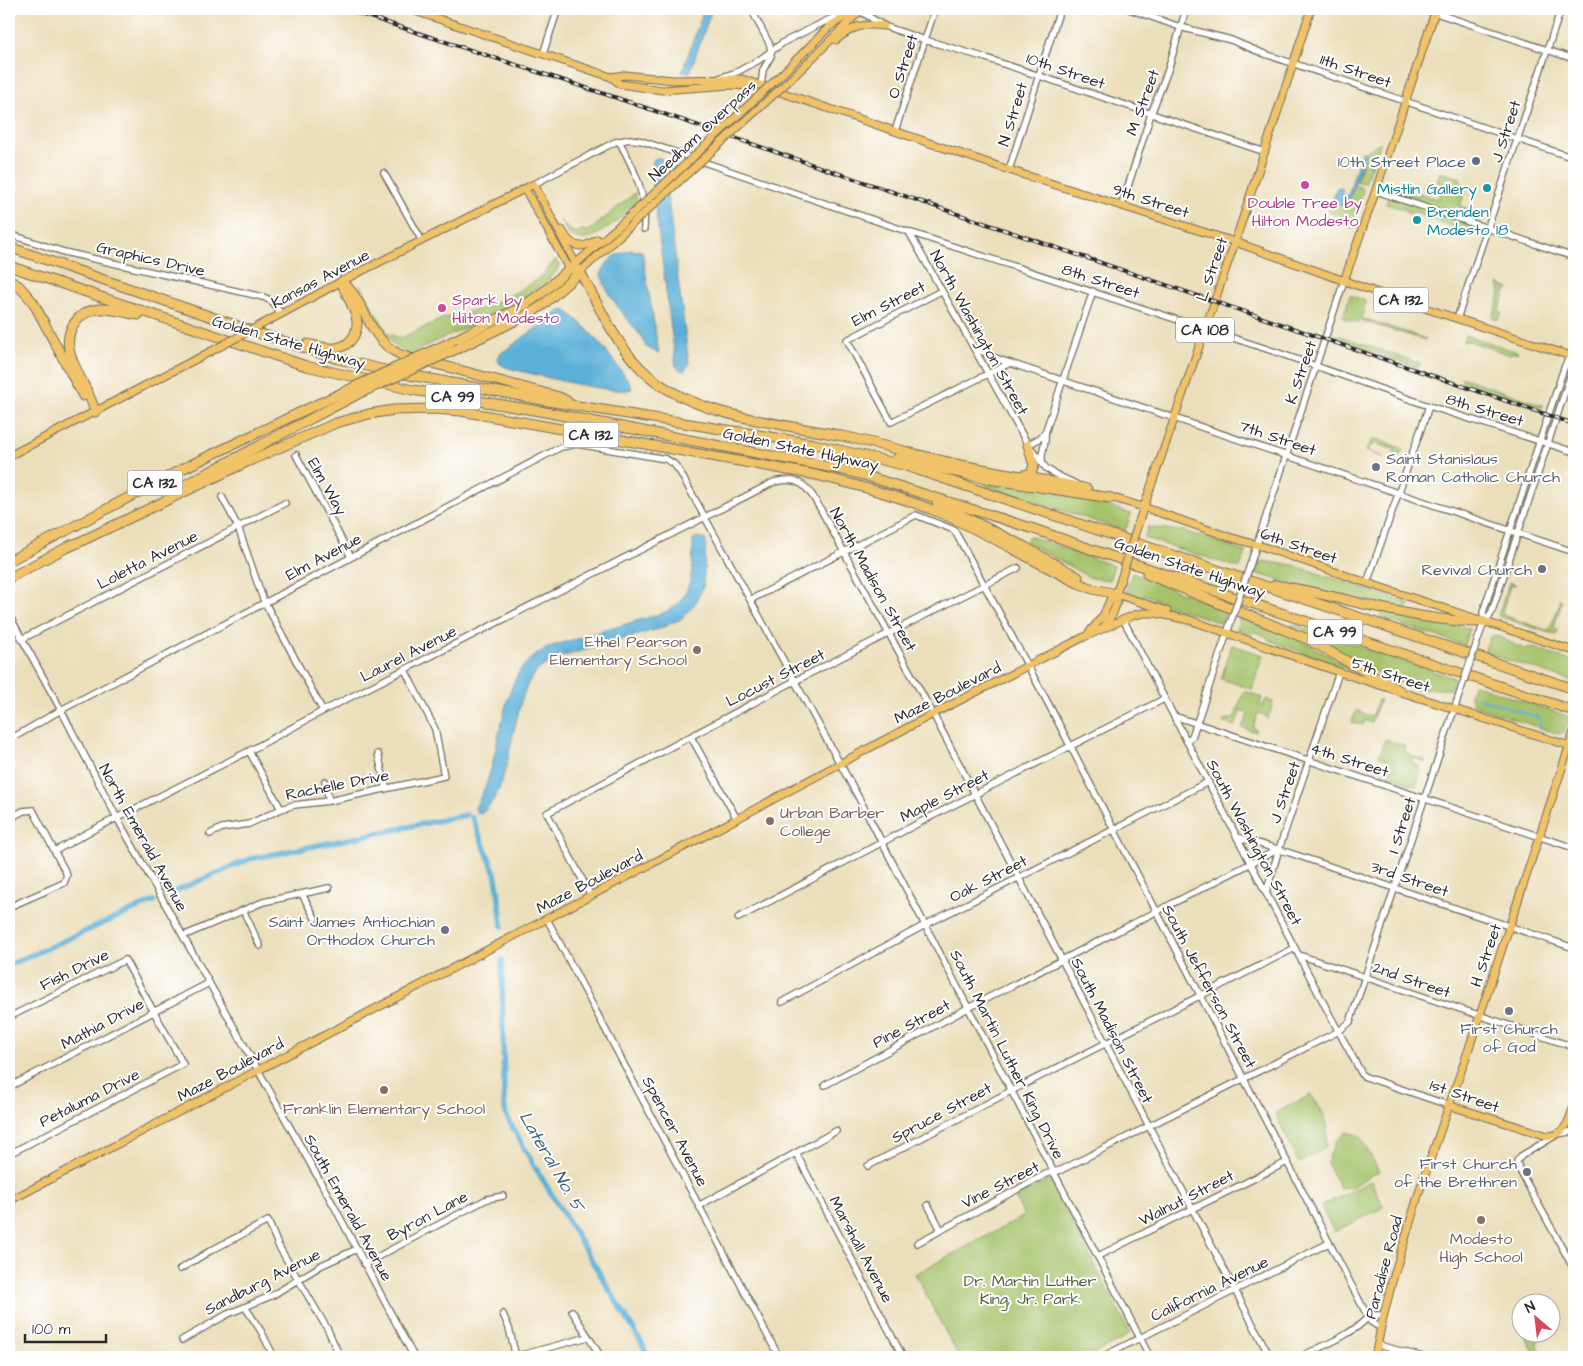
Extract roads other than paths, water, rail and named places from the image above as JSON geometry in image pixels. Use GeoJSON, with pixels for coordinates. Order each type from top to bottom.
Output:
{"type":"FeatureCollection","features":[{"type":"Feature","properties":{"kind":"highway","name":"Golden State Highway"},"geometry":{"type":"LineString","coordinates":[[9,247],[338,359],[389,371],[574,405],[842,450],[903,465],[1574,689]]}},
{"type":"Feature","properties":{"kind":"highway","name":"Golden State Highway"},"geometry":{"type":"LineString","coordinates":[[9,266],[306,366],[391,386],[544,412],[870,476],[1044,532],[1574,711]]}},
{"type":"Feature","properties":{"kind":"highway","name":"CA 132"},"geometry":{"type":"LineString","coordinates":[[9,561],[182,469],[305,410],[455,345],[525,306],[574,268]]}},
{"type":"Feature","properties":{"kind":"highway"},"geometry":{"type":"LineString","coordinates":[[574,268],[614,333],[637,364],[654,380],[692,403],[726,413],[842,436],[956,464],[1022,475],[1087,489]]}},
{"type":"Feature","properties":{"kind":"highway"},"geometry":{"type":"LineString","coordinates":[[9,279],[19,286],[33,302],[88,404],[95,412]]}},
{"type":"Feature","properties":{"kind":"highway"},"geometry":{"type":"LineString","coordinates":[[258,333],[330,348],[341,347],[347,344],[356,334],[358,322],[342,281]]}},
{"type":"Feature","properties":{"kind":"highway"},"geometry":{"type":"LineString","coordinates":[[342,281],[352,292],[374,332],[390,348],[402,355],[559,397],[574,405]]}},
{"type":"Feature","properties":{"kind":"highway"},"geometry":{"type":"LineString","coordinates":[[95,412],[93,402],[72,359],[69,347],[70,329],[79,317],[94,309],[102,308],[176,323]]}},
{"type":"Feature","properties":{"kind":"highway"},"geometry":{"type":"LineString","coordinates":[[69,547],[312,418],[455,345]]}},
{"type":"Feature","properties":{"kind":"highway","name":"CA 132"},"geometry":{"type":"LineString","coordinates":[[9,578],[69,547],[252,460],[336,423],[381,412],[406,409],[433,409],[461,411],[797,472],[860,486],[937,512],[980,531],[1093,590],[1116,594]]}},
{"type":"Feature","properties":{"kind":"highway"},"geometry":{"type":"LineString","coordinates":[[776,438],[828,441],[982,478],[1111,498]]}},
{"type":"Feature","properties":{"kind":"highway"},"geometry":{"type":"LineString","coordinates":[[1022,475],[1031,473],[1034,469],[1028,445]]}},
{"type":"Feature","properties":{"kind":"highway"},"geometry":{"type":"LineString","coordinates":[[907,488],[1008,537],[1080,578],[1116,594]]}},
{"type":"Feature","properties":{"kind":"highway"},"geometry":{"type":"LineString","coordinates":[[1096,551],[1174,586],[1307,639],[1400,691]]}},
{"type":"Feature","properties":{"kind":"highway"},"geometry":{"type":"LineString","coordinates":[[1255,582],[1293,588],[1387,610],[1484,622]]}},
{"type":"Feature","properties":{"kind":"main road"},"geometry":{"type":"LineString","coordinates":[[414,9],[611,77],[620,84],[662,90],[722,85],[761,85]]}},
{"type":"Feature","properties":{"kind":"main road","name":"L Street"},"geometry":{"type":"LineString","coordinates":[[1102,629],[1107,624],[1117,602],[1116,594],[1137,527],[1265,152],[1292,63],[1311,9]]}},
{"type":"Feature","properties":{"kind":"main road","name":"Needham Overpass"},"geometry":{"type":"LineString","coordinates":[[574,268],[629,226],[793,77],[860,10]]}},
{"type":"Feature","properties":{"kind":"main road","name":"Needham Overpass"},"geometry":{"type":"LineString","coordinates":[[574,268],[782,74],[830,26],[860,10]]}},
{"type":"Feature","properties":{"kind":"main road","name":"K Street"},"geometry":{"type":"LineString","coordinates":[[1344,281],[1376,191],[1435,11]]}},
{"type":"Feature","properties":{"kind":"main road"},"geometry":{"type":"LineString","coordinates":[[812,58],[857,26],[871,24],[884,26]]}},
{"type":"Feature","properties":{"kind":"main road","name":"9th Street"},"geometry":{"type":"LineString","coordinates":[[611,77],[625,75],[673,80],[742,78],[1009,170],[1234,242],[1344,281],[1573,357]]}},
{"type":"Feature","properties":{"kind":"main road"},"geometry":{"type":"LineString","coordinates":[[534,184],[557,228],[557,232],[574,268]]}},
{"type":"Feature","properties":{"kind":"main road","name":"Kansas Avenue"},"geometry":{"type":"LineString","coordinates":[[9,456],[342,281],[534,184]]}},
{"type":"Feature","properties":{"kind":"main road"},"geometry":{"type":"LineString","coordinates":[[525,189],[574,268]]}},
{"type":"Feature","properties":{"kind":"main road"},"geometry":{"type":"LineString","coordinates":[[557,228],[561,230],[569,241],[580,246],[588,245],[598,238],[607,236]]}},
{"type":"Feature","properties":{"kind":"main road","name":"6th Street"},"geometry":{"type":"LineString","coordinates":[[1087,489],[1574,651]]}},
{"type":"Feature","properties":{"kind":"main road","name":"L Street"},"geometry":{"type":"LineString","coordinates":[[1084,637],[1099,622],[1110,600],[1116,594]]}},
{"type":"Feature","properties":{"kind":"main road","name":"5th Street"},"geometry":{"type":"LineString","coordinates":[[1116,594],[1339,672],[1573,746]]}},
{"type":"Feature","properties":{"kind":"main road","name":"Maze Boulevard"},"geometry":{"type":"LineString","coordinates":[[9,1201],[548,919],[933,714],[1084,637],[1144,612],[1188,620]]}},
{"type":"Feature","properties":{"kind":"main road","name":"H Street"},"geometry":{"type":"LineString","coordinates":[[1421,1186],[1573,746],[1574,732]]}},
{"type":"Feature","properties":{"kind":"main road","name":"1st Street"},"geometry":{"type":"LineString","coordinates":[[1448,1105],[1539,1134],[1548,1136],[1558,1134]]}},
{"type":"Feature","properties":{"kind":"main road"},"geometry":{"type":"LineString","coordinates":[[1558,1134],[1567,1125],[1574,1106]]}},
{"type":"Feature","properties":{"kind":"main road","name":"Paradise Road"},"geometry":{"type":"LineString","coordinates":[[1375,1357],[1384,1315],[1421,1186]]}},
{"type":"Feature","properties":{"kind":"street"},"geometry":{"type":"LineString","coordinates":[[543,54],[558,9]]}},
{"type":"Feature","properties":{"kind":"street"},"geometry":{"type":"LineString","coordinates":[[751,9],[770,46],[771,52],[771,56],[763,70],[761,85]]}},
{"type":"Feature","properties":{"kind":"street","name":"O Street"},"geometry":{"type":"LineString","coordinates":[[895,131],[936,9]]}},
{"type":"Feature","properties":{"kind":"street","name":"N Street"},"geometry":{"type":"LineString","coordinates":[[1009,170],[1060,9]]}},
{"type":"Feature","properties":{"kind":"street","name":"11th Street"},"geometry":{"type":"LineString","coordinates":[[1129,9],[1180,27],[1231,40],[1262,53],[1574,158]]}},
{"type":"Feature","properties":{"kind":"street","name":"M Street"},"geometry":{"type":"LineString","coordinates":[[1122,205],[1151,114],[1168,70],[1186,9]]}},
{"type":"Feature","properties":{"kind":"street"},"geometry":{"type":"LineString","coordinates":[[1424,9],[1435,11],[1574,59]]}},
{"type":"Feature","properties":{"kind":"street","name":"J Street"},"geometry":{"type":"LineString","coordinates":[[1457,319],[1561,9]]}},
{"type":"Feature","properties":{"kind":"street"},"geometry":{"type":"LineString","coordinates":[[718,78],[737,72],[784,42],[830,19],[860,10]]}},
{"type":"Feature","properties":{"kind":"street","name":"10th Street"},"geometry":{"type":"LineString","coordinates":[[860,10],[884,26],[986,58],[1265,152]]}},
{"type":"Feature","properties":{"kind":"street","name":"8th Street"},"geometry":{"type":"LineString","coordinates":[[619,141],[636,140],[651,143],[909,232],[1093,291],[1429,406],[1574,452]]}},
{"type":"Feature","properties":{"kind":"street"},"geometry":{"type":"LineString","coordinates":[[619,141],[639,182],[645,219],[644,228]]}},
{"type":"Feature","properties":{"kind":"street","name":"Kansas Avenue"},"geometry":{"type":"LineString","coordinates":[[534,184],[619,141]]}},
{"type":"Feature","properties":{"kind":"street"},"geometry":{"type":"LineString","coordinates":[[384,173],[422,241]]}},
{"type":"Feature","properties":{"kind":"street"},"geometry":{"type":"LineString","coordinates":[[1376,191],[1574,257]]}},
{"type":"Feature","properties":{"kind":"street","name":"North Washington Street"},"geometry":{"type":"LineString","coordinates":[[909,232],[1028,445]]}},
{"type":"Feature","properties":{"kind":"street","name":"Graphics Drive"},"geometry":{"type":"LineString","coordinates":[[9,234],[64,252],[268,298],[275,304],[281,314]]}},
{"type":"Feature","properties":{"kind":"street","name":"K Street"},"geometry":{"type":"LineString","coordinates":[[1186,740],[1192,736],[1197,723],[1344,281]]}},
{"type":"Feature","properties":{"kind":"street","name":"Elm Street"},"geometry":{"type":"LineString","coordinates":[[941,291],[847,340],[891,422],[989,374]]}},
{"type":"Feature","properties":{"kind":"street"},"geometry":{"type":"LineString","coordinates":[[1028,445],[1040,438],[1045,432],[1093,291]]}},
{"type":"Feature","properties":{"kind":"street","name":"7th Street"},"geometry":{"type":"LineString","coordinates":[[973,347],[1010,363],[1574,552]]}},
{"type":"Feature","properties":{"kind":"street","name":"I Street"},"geometry":{"type":"LineString","coordinates":[[1338,1031],[1350,1022],[1477,642],[1484,622],[1491,614],[1572,371],[1574,347]]}},
{"type":"Feature","properties":{"kind":"street","name":"I Street"},"geometry":{"type":"LineString","coordinates":[[1484,622],[1483,612],[1564,368],[1573,357]]}},
{"type":"Feature","properties":{"kind":"street"},"geometry":{"type":"LineString","coordinates":[[989,374],[1010,363]]}},
{"type":"Feature","properties":{"kind":"street"},"geometry":{"type":"LineString","coordinates":[[1367,583],[1429,406]]}},
{"type":"Feature","properties":{"kind":"street"},"geometry":{"type":"LineString","coordinates":[[1043,464],[1042,454],[1046,441],[1045,432]]}},
{"type":"Feature","properties":{"kind":"street","name":"Elm Avenue"},"geometry":{"type":"LineString","coordinates":[[9,740],[61,710],[566,445],[577,444],[661,458]]}},
{"type":"Feature","properties":{"kind":"street","name":"6th Street"},"geometry":{"type":"LineString","coordinates":[[1028,445],[1036,452],[1043,464],[1052,473],[1087,489]]}},
{"type":"Feature","properties":{"kind":"street","name":"Elm Way"},"geometry":{"type":"LineString","coordinates":[[296,455],[352,557]]}},
{"type":"Feature","properties":{"kind":"street","name":"South Martin Luther King Drive"},"geometry":{"type":"LineString","coordinates":[[661,458],[670,462],[680,472],[840,764],[926,925],[1150,1357]]}},
{"type":"Feature","properties":{"kind":"street","name":"North Madison Street"},"geometry":{"type":"LineString","coordinates":[[774,482],[781,480],[792,481],[802,483],[808,488],[933,714]]}},
{"type":"Feature","properties":{"kind":"street","name":"Laurel Avenue"},"geometry":{"type":"LineString","coordinates":[[55,851],[250,751],[323,711],[774,482]]}},
{"type":"Feature","properties":{"kind":"street"},"geometry":{"type":"LineString","coordinates":[[222,497],[238,528],[265,603],[323,711]]}},
{"type":"Feature","properties":{"kind":"street","name":"Loletta Avenue"},"geometry":{"type":"LineString","coordinates":[[22,639],[285,503]]}},
{"type":"Feature","properties":{"kind":"street","name":"South Jefferson Street"},"geometry":{"type":"LineString","coordinates":[[843,552],[916,515],[954,530],[1114,829],[1156,913],[1371,1322],[1381,1328]]}},
{"type":"Feature","properties":{"kind":"street"},"geometry":{"type":"LineString","coordinates":[[750,600],[843,552]]}},
{"type":"Feature","properties":{"kind":"street","name":"Locust Street"},"geometry":{"type":"LineString","coordinates":[[591,896],[547,813],[795,682],[1018,568]]}},
{"type":"Feature","properties":{"kind":"street","name":"North Emerald Avenue"},"geometry":{"type":"LineString","coordinates":[[9,617],[61,710],[117,818],[258,1070]]}},
{"type":"Feature","properties":{"kind":"street","name":"South Washington Street"},"geometry":{"type":"LineString","coordinates":[[1123,620],[1363,1076]]}},
{"type":"Feature","properties":{"kind":"street","name":"Rachelle Drive"},"geometry":{"type":"LineString","coordinates":[[210,834],[222,828],[249,824],[294,805],[329,801],[444,776],[435,729],[405,670]]}},
{"type":"Feature","properties":{"kind":"street","name":"J Street"},"geometry":{"type":"LineString","coordinates":[[1266,893],[1339,672]]}},
{"type":"Feature","properties":{"kind":"street","name":"Maple Street"},"geometry":{"type":"LineString","coordinates":[[738,918],[1164,698]]}},
{"type":"Feature","properties":{"kind":"street","name":"South Madison Street"},"geometry":{"type":"LineString","coordinates":[[933,714],[1270,1357]]}},
{"type":"Feature","properties":{"kind":"street","name":"4th Street"},"geometry":{"type":"LineString","coordinates":[[1174,716],[1574,848]]}},
{"type":"Feature","properties":{"kind":"street"},"geometry":{"type":"LineString","coordinates":[[691,737],[737,819]]}},
{"type":"Feature","properties":{"kind":"street"},"geometry":{"type":"LineString","coordinates":[[250,751],[281,809]]}},
{"type":"Feature","properties":{"kind":"street"},"geometry":{"type":"LineString","coordinates":[[378,754],[386,788]]}},
{"type":"Feature","properties":{"kind":"street"},"geometry":{"type":"LineString","coordinates":[[325,781],[329,801]]}},
{"type":"Feature","properties":{"kind":"street","name":"Oak Street"},"geometry":{"type":"LineString","coordinates":[[782,1002],[1018,877],[1208,782]]}},
{"type":"Feature","properties":{"kind":"street"},"geometry":{"type":"LineString","coordinates":[[9,819],[24,811],[33,810],[67,875],[64,882],[9,907]]}},
{"type":"Feature","properties":{"kind":"street","name":"3rd Street"},"geometry":{"type":"LineString","coordinates":[[1237,837],[1279,849],[1574,948]]}},
{"type":"Feature","properties":{"kind":"street","name":"Pine Street"},"geometry":{"type":"LineString","coordinates":[[825,1085],[968,1008],[1251,865],[1279,849]]}},
{"type":"Feature","properties":{"kind":"street"},"geometry":{"type":"LineString","coordinates":[[183,936],[263,902],[329,888]]}},
{"type":"Feature","properties":{"kind":"street"},"geometry":{"type":"LineString","coordinates":[[302,894],[315,918]]}},
{"type":"Feature","properties":{"kind":"street"},"geometry":{"type":"LineString","coordinates":[[243,910],[260,946]]}},
{"type":"Feature","properties":{"kind":"street","name":"Spencer Avenue"},"geometry":{"type":"LineString","coordinates":[[548,919],[779,1357]]}},
{"type":"Feature","properties":{"kind":"street","name":"Spruce Street"},"geometry":{"type":"LineString","coordinates":[[868,1166],[1011,1091],[1294,948]]}},
{"type":"Feature","properties":{"kind":"street","name":"2nd Street"},"geometry":{"type":"LineString","coordinates":[[1299,956],[1574,1047]]}},
{"type":"Feature","properties":{"kind":"street","name":"Fish Drive"},"geometry":{"type":"LineString","coordinates":[[9,1017],[125,960],[154,1012]]}},
{"type":"Feature","properties":{"kind":"street","name":"Mathia Drive"},"geometry":{"type":"LineString","coordinates":[[9,1087],[209,983]]}},
{"type":"Feature","properties":{"kind":"street","name":"Petaluma Drive"},"geometry":{"type":"LineString","coordinates":[[9,1154],[183,1064],[154,1012]]}},
{"type":"Feature","properties":{"kind":"street","name":"Vine Street"},"geometry":{"type":"LineString","coordinates":[[918,1243],[1046,1174],[1061,1170],[1338,1031]]}},
{"type":"Feature","properties":{"kind":"street","name":"South Emerald Avenue"},"geometry":{"type":"LineString","coordinates":[[258,1070],[414,1357]]}},
{"type":"Feature","properties":{"kind":"street","name":"1st Street"},"geometry":{"type":"LineString","coordinates":[[1363,1076],[1448,1105]]}},
{"type":"Feature","properties":{"kind":"street"},"geometry":{"type":"LineString","coordinates":[[700,1205],[836,1131]]}},
{"type":"Feature","properties":{"kind":"street"},"geometry":{"type":"LineString","coordinates":[[1574,1131],[1558,1134],[1521,1156],[1517,1161],[1518,1170],[1574,1269]]}},
{"type":"Feature","properties":{"kind":"street","name":"Marshall Avenue"},"geometry":{"type":"LineString","coordinates":[[796,1153],[903,1357]]}},
{"type":"Feature","properties":{"kind":"street","name":"Walnut Street"},"geometry":{"type":"LineString","coordinates":[[1098,1256],[1286,1162]]}},
{"type":"Feature","properties":{"kind":"street","name":"Byron Lane"},"geometry":{"type":"LineString","coordinates":[[364,1264],[487,1199],[504,1196]]}},
{"type":"Feature","properties":{"kind":"street"},"geometry":{"type":"LineString","coordinates":[[928,1206],[941,1230]]}},
{"type":"Feature","properties":{"kind":"street"},"geometry":{"type":"LineString","coordinates":[[180,1269],[268,1221],[278,1245],[328,1330],[340,1357]]}},
{"type":"Feature","properties":{"kind":"street","name":"California Avenue"},"geometry":{"type":"LineString","coordinates":[[1102,1357],[1329,1243]]}},
{"type":"Feature","properties":{"kind":"street","name":"Sandburg Avenue"},"geometry":{"type":"LineString","coordinates":[[182,1340],[211,1322],[273,1294],[322,1265],[357,1249]]}},
{"type":"Feature","properties":{"kind":"street"},"geometry":{"type":"LineString","coordinates":[[245,1307],[261,1331],[274,1357]]}},
{"type":"Feature","properties":{"kind":"street"},"geometry":{"type":"LineString","coordinates":[[572,1311],[600,1357]]}},
{"type":"Feature","properties":{"kind":"street"},"geometry":{"type":"LineString","coordinates":[[503,1314],[509,1328],[515,1357],[588,1337]]}},
{"type":"Feature","properties":{"kind":"street"},"geometry":{"type":"LineString","coordinates":[[1300,1357],[1344,1335],[1373,1315],[1384,1315]]}},
{"type":"Feature","properties":{"kind":"street"},"geometry":{"type":"LineString","coordinates":[[1378,1345],[1423,1357]]}},
{"type":"Feature","properties":{"kind":"water"},"geometry":{"type":"Polygon","coordinates":[[[704,9],[712,9],[690,72],[682,72],[704,9]]]}},
{"type":"Feature","properties":{"kind":"water"},"geometry":{"type":"Polygon","coordinates":[[[1361,152],[1364,152],[1365,156],[1349,201],[1345,204],[1339,204],[1335,198],[1337,187],[1343,189],[1341,194],[1348,196],[1361,152]]]}},
{"type":"Feature","properties":{"kind":"water"},"geometry":{"type":"Polygon","coordinates":[[[661,158],[663,162],[689,364],[685,370],[681,371],[676,366],[652,183],[653,160],[661,158]]]}},
{"type":"Feature","properties":{"kind":"water"},"geometry":{"type":"Polygon","coordinates":[[[630,250],[642,251],[659,354],[646,347],[641,336],[619,309],[606,288],[601,275],[612,258],[630,250]]]}},
{"type":"Feature","properties":{"kind":"water"},"geometry":{"type":"Polygon","coordinates":[[[565,310],[600,344],[630,383],[632,389],[591,387],[508,368],[500,364],[497,358],[500,354],[560,311],[565,310]]]}},
{"type":"Feature","properties":{"kind":"water"},"geometry":{"type":"Polygon","coordinates":[[[697,537],[706,540],[703,587],[694,605],[681,619],[659,629],[560,657],[538,670],[532,677],[523,695],[500,787],[491,804],[481,814],[477,813],[475,808],[489,776],[510,692],[521,669],[543,650],[552,646],[663,613],[673,607],[681,600],[690,582],[693,540],[697,537]]]}},
{"type":"Feature","properties":{"kind":"waterway"},"geometry":{"type":"LineString","coordinates":[[1477,697],[1540,718],[1540,728]]}},
{"type":"Feature","properties":{"kind":"waterway"},"geometry":{"type":"LineString","coordinates":[[169,894],[250,859],[466,815]]}},
{"type":"Feature","properties":{"kind":"waterway"},"geometry":{"type":"LineString","coordinates":[[472,817],[495,873],[502,926]]}},
{"type":"Feature","properties":{"kind":"waterway"},"geometry":{"type":"LineString","coordinates":[[9,965],[154,901]]}},
{"type":"Feature","properties":{"kind":"waterway","name":"Lateral No. 5"},"geometry":{"type":"LineString","coordinates":[[502,960],[504,1102],[506,1115],[532,1162],[643,1345],[647,1357]]}},
{"type":"Feature","properties":{"kind":"railway"},"geometry":{"type":"LineString","coordinates":[[345,9],[614,97],[1574,424]]}},
{"type":"Feature","properties":{"kind":"place","name":"10th Street Place"},"geometry":{"type":"Point","coordinates":[1476,161]}},
{"type":"Feature","properties":{"kind":"place","name":"Double Tree by Hilton Modesto"},"geometry":{"type":"Point","coordinates":[1305,185]}},
{"type":"Feature","properties":{"kind":"place","name":"Mistlin Gallery"},"geometry":{"type":"Point","coordinates":[1487,188]}},
{"type":"Feature","properties":{"kind":"place","name":"Brenden Modesto 18"},"geometry":{"type":"Point","coordinates":[1417,220]}},
{"type":"Feature","properties":{"kind":"place","name":"Spark by Hilton Modesto"},"geometry":{"type":"Point","coordinates":[442,308]}},
{"type":"Feature","properties":{"kind":"place","name":"Saint Stanislaus Roman Catholic Church"},"geometry":{"type":"Point","coordinates":[1376,467]}},
{"type":"Feature","properties":{"kind":"place","name":"Revival Church"},"geometry":{"type":"Point","coordinates":[1542,569]}},
{"type":"Feature","properties":{"kind":"place","name":"Ethel Pearson Elementary School"},"geometry":{"type":"Point","coordinates":[697,650]}},
{"type":"Feature","properties":{"kind":"place","name":"Urban Barber College"},"geometry":{"type":"Point","coordinates":[770,821]}},
{"type":"Feature","properties":{"kind":"place","name":"Saint James Antiochian Orthodox Church"},"geometry":{"type":"Point","coordinates":[445,930]}},
{"type":"Feature","properties":{"kind":"place","name":"First Church of God"},"geometry":{"type":"Point","coordinates":[1509,1011]}},
{"type":"Feature","properties":{"kind":"place","name":"Franklin Elementary School"},"geometry":{"type":"Point","coordinates":[384,1090]}},
{"type":"Feature","properties":{"kind":"place","name":"First Church of the Brethren"},"geometry":{"type":"Point","coordinates":[1527,1172]}},
{"type":"Feature","properties":{"kind":"place","name":"Modesto High School"},"geometry":{"type":"Point","coordinates":[1481,1220]}},
{"type":"Feature","properties":{"kind":"park label","name":"Dr. Martin Luther King, Jr. Park"},"geometry":{"type":"Point","coordinates":[1030,1289]}}]}
